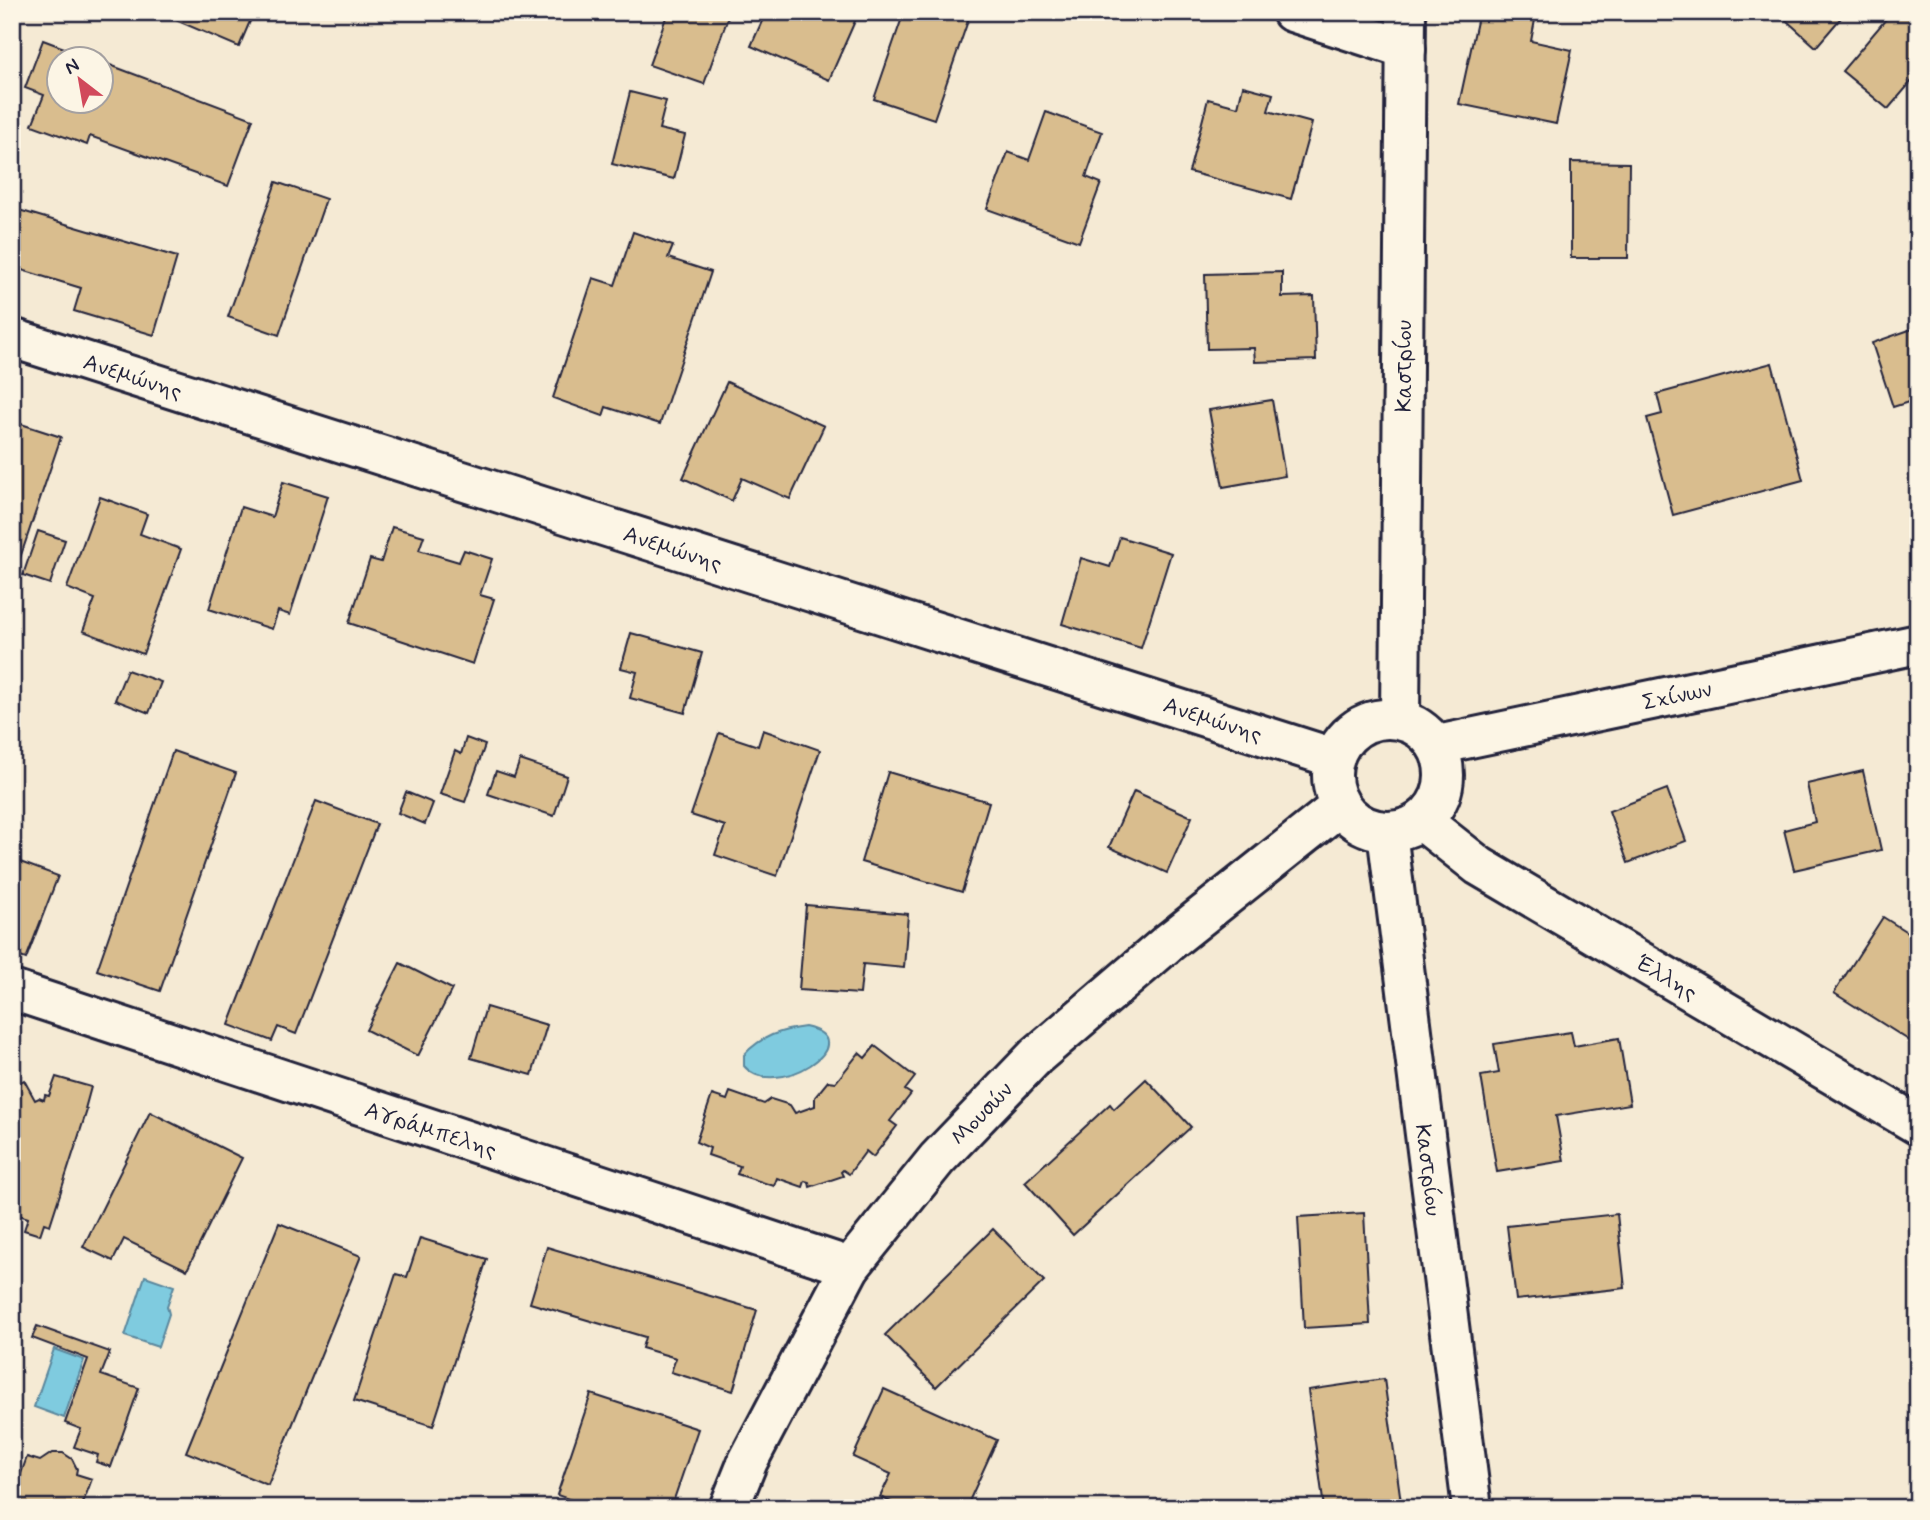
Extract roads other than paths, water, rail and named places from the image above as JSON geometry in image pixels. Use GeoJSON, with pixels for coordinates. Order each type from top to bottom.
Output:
{"type":"FeatureCollection","features":[{"type":"Feature","properties":{"kind":"street"},"geometry":{"type":"LineString","coordinates":[[1292,12],[1406,31]]}},
{"type":"Feature","properties":{"kind":"street","name":"Καστρίου"},"geometry":{"type":"LineString","coordinates":[[1400,719],[1406,31]]}},
{"type":"Feature","properties":{"kind":"street","name":"Ανεμώνης"},"geometry":{"type":"LineString","coordinates":[[12,338],[1334,758]]}},
{"type":"Feature","properties":{"kind":"street","name":"Σχίνων"},"geometry":{"type":"LineString","coordinates":[[1437,745],[1918,644]]}},
{"type":"Feature","properties":{"kind":"street"},"geometry":{"type":"LineString","coordinates":[[1400,719],[1420,728],[1437,745],[1445,771],[1441,797],[1404,827],[1358,824],[1340,806],[1331,781],[1334,758],[1349,734],[1371,721],[1400,719]]}},
{"type":"Feature","properties":{"kind":"street","name":"Μουσών"},"geometry":{"type":"LineString","coordinates":[[729,1508],[748,1461],[850,1267],[937,1159],[1036,1056],[1169,942],[1340,806]]}},
{"type":"Feature","properties":{"kind":"street","name":"Καστρίου"},"geometry":{"type":"LineString","coordinates":[[1404,827],[1472,1508]]}},
{"type":"Feature","properties":{"kind":"street","name":"Έλλης"},"geometry":{"type":"LineString","coordinates":[[1404,827],[1479,866],[1918,1125]]}},
{"type":"Feature","properties":{"kind":"street","name":"Αγράμπελης"},"geometry":{"type":"LineString","coordinates":[[12,990],[850,1267]]}},
{"type":"Feature","properties":{"kind":"water"},"geometry":{"type":"Polygon","coordinates":[[[805,1027],[822,1034],[827,1044],[822,1055],[810,1065],[794,1073],[775,1077],[758,1075],[744,1066],[744,1055],[757,1043],[780,1032],[805,1027]]]}},
{"type":"Feature","properties":{"kind":"water"},"geometry":{"type":"Polygon","coordinates":[[[145,1276],[174,1286],[167,1306],[169,1314],[158,1347],[125,1336],[145,1276]]]}},
{"type":"Feature","properties":{"kind":"water"},"geometry":{"type":"Polygon","coordinates":[[[54,1349],[84,1360],[64,1418],[34,1407],[54,1349]]]}}]}
